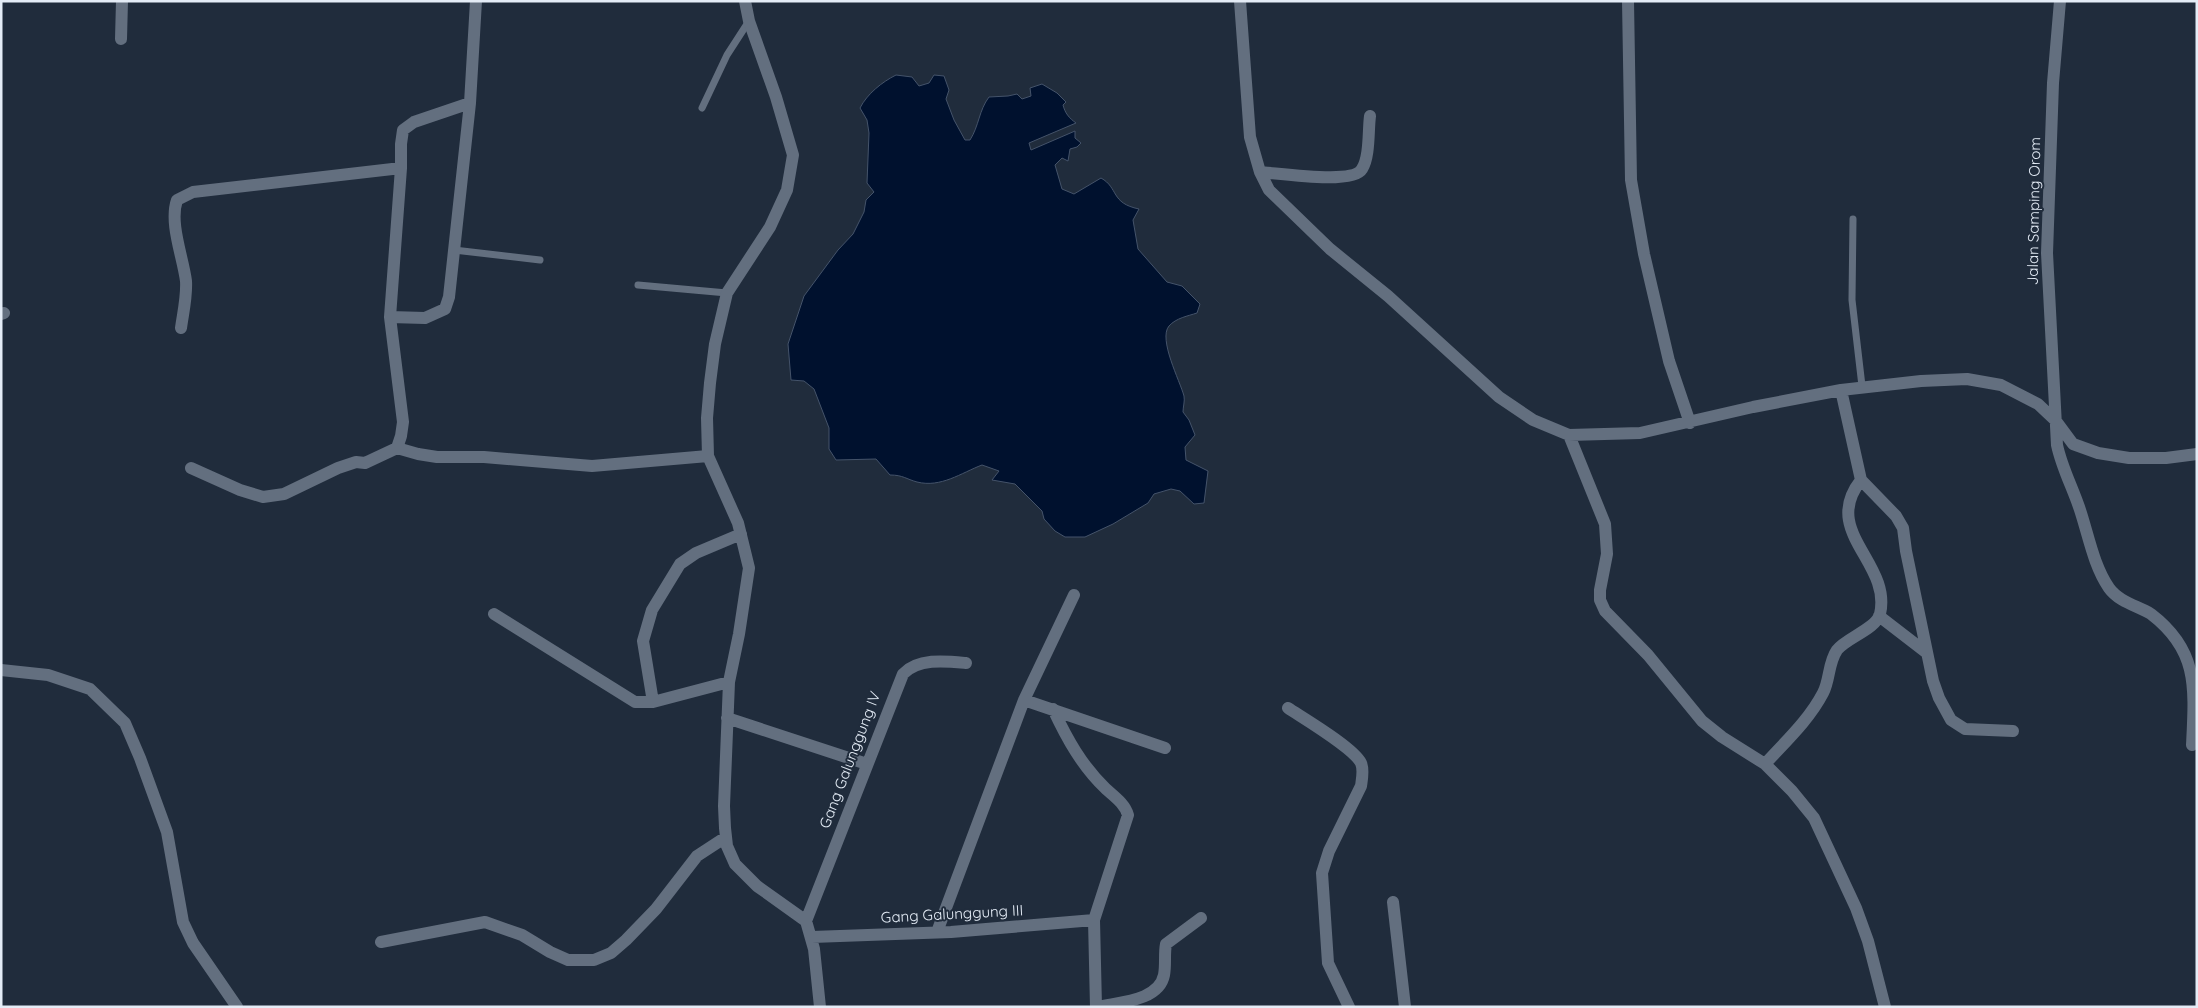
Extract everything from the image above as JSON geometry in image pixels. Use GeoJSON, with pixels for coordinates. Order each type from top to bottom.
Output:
{"type":"FeatureCollection","features":[{"type":"Feature","properties":{"kind":"street"},"geometry":{"type":"LineString","coordinates":[[121,39],[122,1]]}},
{"type":"Feature","properties":{"kind":"street"},"geometry":{"type":"LineString","coordinates":[[390,317],[426,318],[445,309],[449,297],[470,103],[476,1]]}},
{"type":"Feature","properties":{"kind":"street"},"geometry":{"type":"LineString","coordinates":[[745,1],[749,21],[789,138],[793,155],[787,190],[770,227],[728,292],[715,344],[710,383],[707,418],[708,456],[738,523],[749,568],[741,625],[729,682],[724,806],[726,837],[727,846],[735,864],[757,886],[806,920],[812,937],[820,1007]]}},
{"type":"Feature","properties":{"kind":"street"},"geometry":{"type":"LineString","coordinates":[[1240,1],[1250,137],[1260,172],[1269,190],[1330,248],[1388,296],[1499,397],[1533,420],[1568,435],[1640,433],[1753,407],[1862,386],[1967,379],[2001,384],[2038,404],[2056,421],[2073,444],[2098,453],[2129,458],[2166,458],[2197,454]]}},
{"type":"Feature","properties":{"kind":"street"},"geometry":{"type":"LineString","coordinates":[[1628,1],[1631,180],[1644,254],[1669,361],[1690,423]]}},
{"type":"Feature","properties":{"kind":"street","name":"Jalan Samping Orom"},"geometry":{"type":"LineString","coordinates":[[2060,1],[2053,83],[2047,253],[2057,445],[2063,470],[2077,501],[2092,550],[2110,589],[2124,601],[2153,615],[2174,630],[2191,652],[2196,671],[2192,745]]}},
{"type":"Feature","properties":{"kind":"street"},"geometry":{"type":"LineString","coordinates":[[397,448],[403,422],[390,317],[401,168],[401,144],[404,130],[414,122],[470,103]]}},
{"type":"Feature","properties":{"kind":"street"},"geometry":{"type":"LineString","coordinates":[[1260,172],[1332,178],[1354,176],[1362,170],[1366,154],[1370,116]]}},
{"type":"Feature","properties":{"kind":"street"},"geometry":{"type":"LineString","coordinates":[[181,328],[186,288],[174,216],[177,200],[193,192],[401,168]]}},
{"type":"Feature","properties":{"kind":"street"},"geometry":{"type":"LineString","coordinates":[[1841,390],[1861,480],[1896,516],[1902,525],[1933,681],[1945,712],[1951,720],[1965,729],[2013,731]]}},
{"type":"Feature","properties":{"kind":"street"},"geometry":{"type":"LineString","coordinates":[[1568,435],[1600,508],[1606,529],[1607,554],[1600,590],[1600,600],[1605,611],[1648,655],[1706,725],[1765,764],[1803,803],[1823,836],[1856,908],[1868,941],[1885,1007]]}},
{"type":"Feature","properties":{"kind":"street"},"geometry":{"type":"LineString","coordinates":[[191,468],[240,490],[262,497],[284,494],[338,468],[360,462],[365,463],[397,448],[437,457],[484,457],[592,466],[708,456]]}},
{"type":"Feature","properties":{"kind":"street"},"geometry":{"type":"LineString","coordinates":[[1765,764],[1806,719],[1824,692],[1833,657],[1838,648],[1873,623],[1879,616],[1879,588],[1873,570],[1852,532],[1848,517],[1848,501],[1861,480]]}},
{"type":"Feature","properties":{"kind":"street"},"geometry":{"type":"LineString","coordinates":[[653,702],[643,641],[652,610],[680,564],[696,553],[741,534]]}},
{"type":"Feature","properties":{"kind":"street"},"geometry":{"type":"LineString","coordinates":[[938,932],[1024,700],[1074,595]]}},
{"type":"Feature","properties":{"kind":"street"},"geometry":{"type":"LineString","coordinates":[[494,614],[635,702],[653,702],[729,682]]}},
{"type":"Feature","properties":{"kind":"street"},"geometry":{"type":"LineString","coordinates":[[1879,616],[1927,653]]}},
{"type":"Feature","properties":{"kind":"street","name":"Gang Galunggung IV"},"geometry":{"type":"LineString","coordinates":[[806,920],[896,686],[909,668],[946,661],[966,664]]}},
{"type":"Feature","properties":{"kind":"street"},"geometry":{"type":"LineString","coordinates":[[1,670],[48,675],[90,689],[125,723],[167,832],[180,910],[187,932],[237,1007]]}},
{"type":"Feature","properties":{"kind":"street"},"geometry":{"type":"LineString","coordinates":[[1024,700],[1165,748]]}},
{"type":"Feature","properties":{"kind":"street"},"geometry":{"type":"LineString","coordinates":[[1288,708],[1332,737],[1357,756],[1362,763],[1360,786],[1329,850],[1322,873],[1328,963],[1349,1007]]}},
{"type":"Feature","properties":{"kind":"street"},"geometry":{"type":"LineString","coordinates":[[1053,709],[1066,739],[1076,754],[1093,776],[1126,809],[1127,820],[1094,920],[1097,1007],[1149,995],[1158,989],[1165,974],[1166,944],[1201,918]]}},
{"type":"Feature","properties":{"kind":"street"},"geometry":{"type":"LineString","coordinates":[[728,718],[867,764]]}},
{"type":"Feature","properties":{"kind":"street"},"geometry":{"type":"LineString","coordinates":[[381,942],[486,922],[522,934],[550,952],[568,960],[594,960],[611,953],[626,940],[656,909],[697,856],[726,837]]}},
{"type":"Feature","properties":{"kind":"street"},"geometry":{"type":"LineString","coordinates":[[1393,902],[1405,1007]]}},
{"type":"Feature","properties":{"kind":"street","name":"Gang Galunggung III"},"geometry":{"type":"LineString","coordinates":[[812,937],[951,932],[1094,920]]}},
{"type":"Feature","properties":{"kind":"lane"},"geometry":{"type":"LineString","coordinates":[[702,108],[727,55],[749,21]]}},
{"type":"Feature","properties":{"kind":"lane"},"geometry":{"type":"LineString","coordinates":[[1853,218],[1852,300],[1862,386]]}},
{"type":"Feature","properties":{"kind":"lane"},"geometry":{"type":"LineString","coordinates":[[454,250],[540,260]]}},
{"type":"Feature","properties":{"kind":"lane"},"geometry":{"type":"LineString","coordinates":[[638,285],[728,292]]}},
{"type":"Feature","properties":{"kind":"water"},"geometry":{"type":"Polygon","coordinates":[[[896,75],[912,77],[919,86],[929,83],[934,75],[944,76],[949,90],[946,99],[954,120],[965,140],[970,140],[973,135],[983,107],[989,97],[1017,94],[1022,99],[1031,96],[1030,88],[1042,84],[1057,93],[1066,102],[1063,105],[1065,110],[1076,123],[1029,143],[1031,150],[1075,131],[1075,138],[1081,143],[1077,147],[1070,149],[1068,161],[1062,158],[1055,165],[1062,189],[1074,194],[1101,178],[1107,182],[1123,203],[1139,209],[1133,220],[1138,249],[1167,282],[1182,286],[1200,304],[1197,313],[1179,319],[1169,326],[1166,332],[1166,340],[1184,396],[1183,412],[1189,420],[1195,435],[1185,447],[1186,460],[1208,471],[1204,503],[1194,504],[1180,491],[1171,489],[1154,494],[1148,503],[1113,524],[1085,537],[1065,537],[1055,531],[1044,519],[1042,511],[1015,484],[992,480],[999,471],[982,465],[951,479],[926,483],[890,475],[876,459],[836,460],[829,449],[829,428],[814,389],[804,381],[791,380],[788,344],[804,296],[838,250],[853,234],[864,212],[866,200],[874,192],[867,183],[869,133],[867,120],[860,108],[875,89],[896,75]]]}}]}
